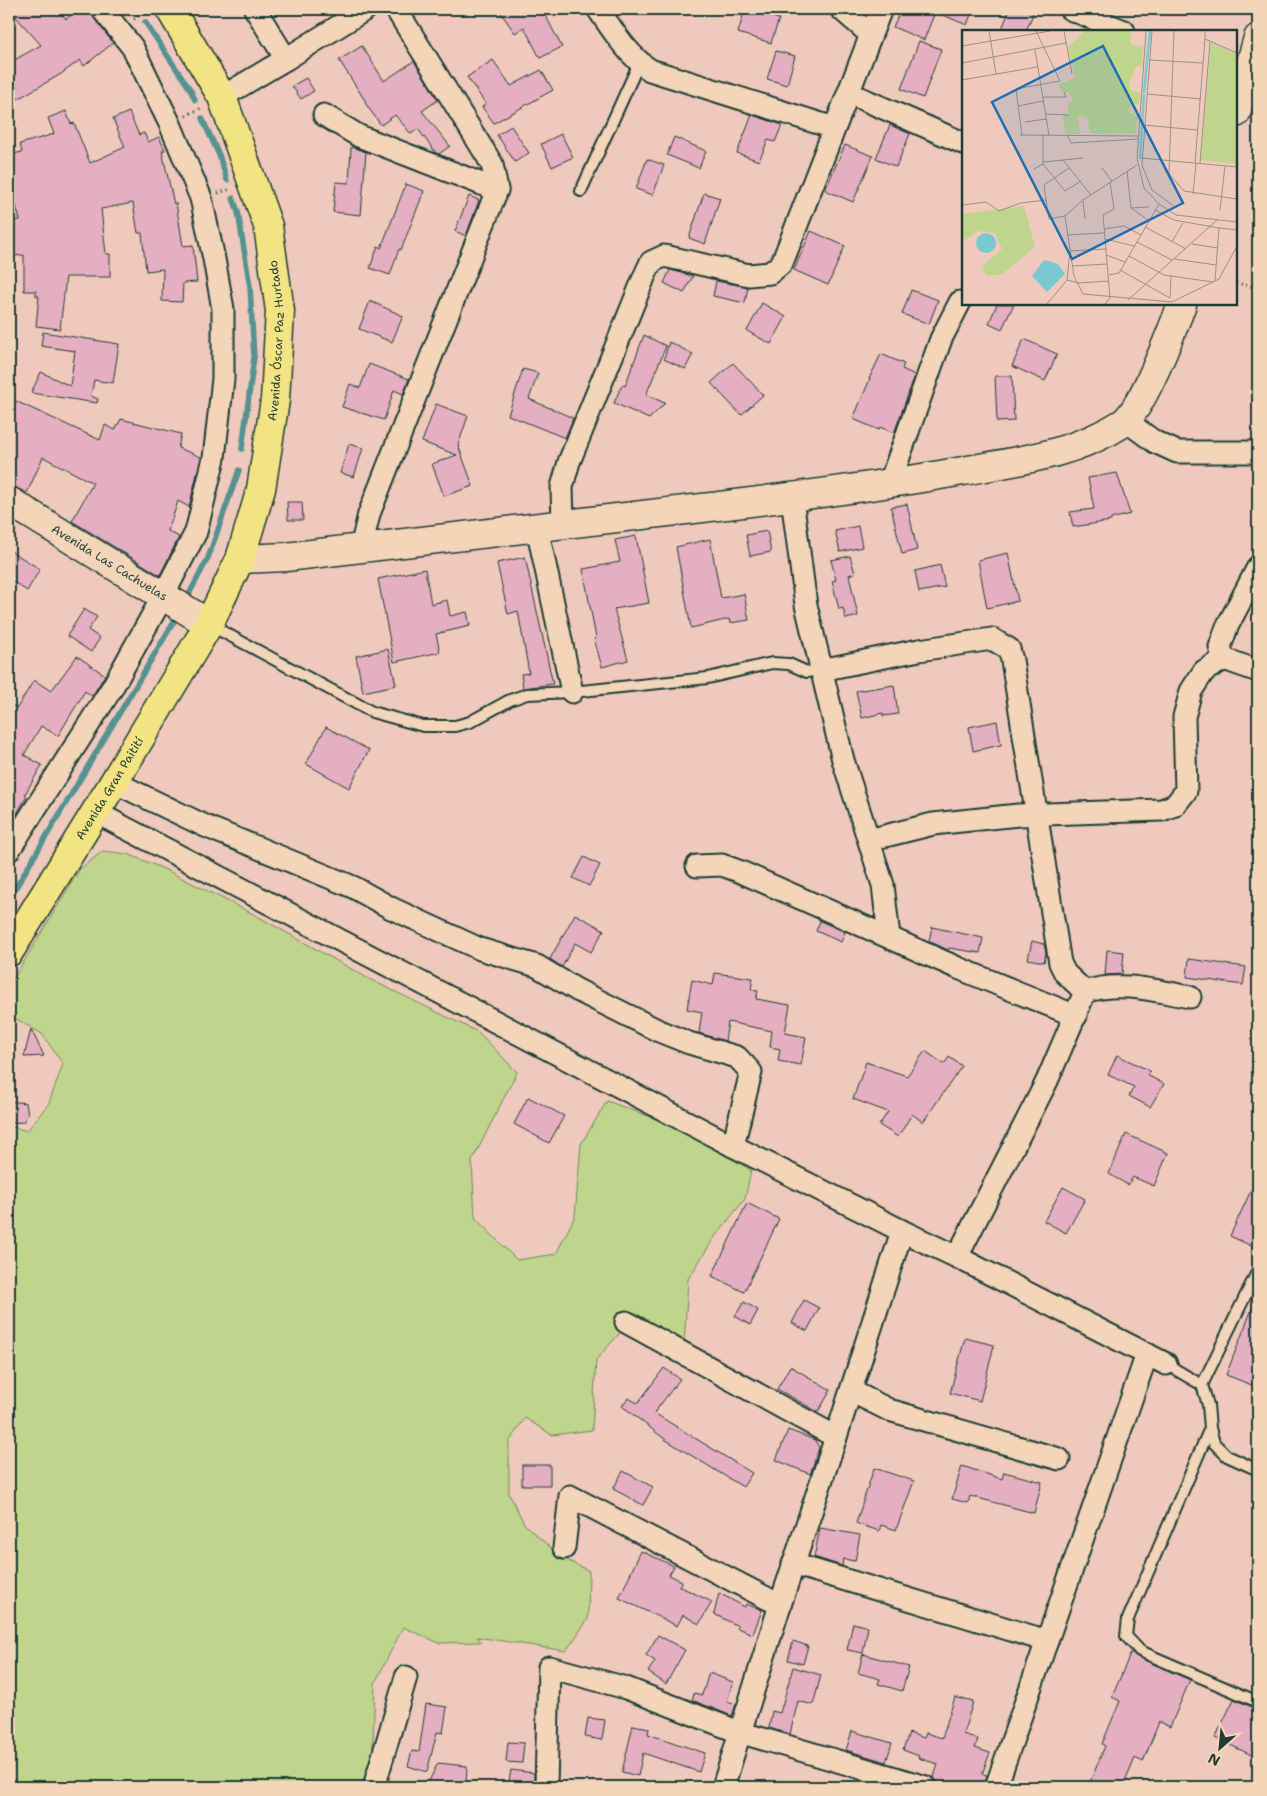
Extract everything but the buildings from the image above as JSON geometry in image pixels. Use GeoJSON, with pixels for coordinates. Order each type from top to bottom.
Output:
{"type":"FeatureCollection","features":[{"type":"Feature","properties":{"kind":"main road","name":"Avenida Óscar Paz Hurtado"},"geometry":{"type":"LineString","coordinates":[[170,9],[222,97],[253,182],[268,226],[280,311],[276,400],[261,489],[240,559],[184,609]]}},
{"type":"Feature","properties":{"kind":"main road","name":"Avenida Gran Paitití"},"geometry":{"type":"LineString","coordinates":[[9,952],[114,782],[184,609]]}},
{"type":"Feature","properties":{"kind":"street"},"geometry":{"type":"LineString","coordinates":[[9,850],[112,688],[184,609],[196,532],[214,458],[223,379],[223,309],[201,198],[170,124],[133,48],[102,9]]}},
{"type":"Feature","properties":{"kind":"street"},"geometry":{"type":"LineString","coordinates":[[255,9],[286,59]]}},
{"type":"Feature","properties":{"kind":"street"},"geometry":{"type":"LineString","coordinates":[[222,97],[366,9]]}},
{"type":"Feature","properties":{"kind":"street"},"geometry":{"type":"LineString","coordinates":[[361,548],[369,514],[497,190],[492,164],[396,9]]}},
{"type":"Feature","properties":{"kind":"street"},"geometry":{"type":"LineString","coordinates":[[598,9],[640,63],[650,70],[834,128]]}},
{"type":"Feature","properties":{"kind":"street"},"geometry":{"type":"LineString","coordinates":[[841,9],[870,34]]}},
{"type":"Feature","properties":{"kind":"street"},"geometry":{"type":"LineString","coordinates":[[572,692],[550,525],[569,462],[645,275],[652,262],[664,256],[749,276],[770,273],[782,263],[881,9]]}},
{"type":"Feature","properties":{"kind":"street"},"geometry":{"type":"LineString","coordinates":[[1070,9],[1122,30]]}},
{"type":"Feature","properties":{"kind":"street"},"geometry":{"type":"LineString","coordinates":[[1237,109],[1258,38]]}},
{"type":"Feature","properties":{"kind":"street"},"geometry":{"type":"LineString","coordinates":[[849,93],[962,143]]}},
{"type":"Feature","properties":{"kind":"street"},"geometry":{"type":"LineString","coordinates":[[324,115],[359,136],[497,190]]}},
{"type":"Feature","properties":{"kind":"street"},"geometry":{"type":"LineString","coordinates":[[889,484],[941,339],[960,302]]}},
{"type":"Feature","properties":{"kind":"street"},"geometry":{"type":"LineString","coordinates":[[240,559],[286,557],[792,498],[889,484],[1044,456],[1092,441],[1126,421],[1141,397],[1182,305]]}},
{"type":"Feature","properties":{"kind":"street"},"geometry":{"type":"LineString","coordinates":[[1126,421],[1155,442],[1177,452],[1258,452]]}},
{"type":"Feature","properties":{"kind":"street"},"geometry":{"type":"LineString","coordinates":[[792,498],[806,605],[843,760],[883,885],[890,937]]}},
{"type":"Feature","properties":{"kind":"street","name":"Avenida Las Cachuelas"},"geometry":{"type":"LineString","coordinates":[[9,501],[184,609]]}},
{"type":"Feature","properties":{"kind":"street"},"geometry":{"type":"LineString","coordinates":[[1224,660],[1220,647],[1227,627],[1258,568]]}},
{"type":"Feature","properties":{"kind":"street"},"geometry":{"type":"LineString","coordinates":[[821,670],[919,650],[992,639],[1009,649],[1038,814],[1060,963],[1065,973],[1085,992]]}},
{"type":"Feature","properties":{"kind":"street"},"geometry":{"type":"LineString","coordinates":[[869,840],[933,824],[1038,814],[1162,810],[1176,804],[1186,791],[1184,717],[1191,691],[1204,672],[1224,660],[1258,671]]}},
{"type":"Feature","properties":{"kind":"street"},"geometry":{"type":"LineString","coordinates":[[114,782],[206,826],[353,887],[391,908],[480,949],[537,966],[577,990],[659,1031],[690,1043],[737,1057],[750,1072],[733,1146]]}},
{"type":"Feature","properties":{"kind":"street"},"geometry":{"type":"LineString","coordinates":[[95,812],[733,1146],[957,1257],[1166,1364]]}},
{"type":"Feature","properties":{"kind":"street"},"geometry":{"type":"LineString","coordinates":[[696,866],[722,865],[958,968],[1076,1016]]}},
{"type":"Feature","properties":{"kind":"street"},"geometry":{"type":"LineString","coordinates":[[1085,992],[1097,988],[1129,987],[1190,996]]}},
{"type":"Feature","properties":{"kind":"street"},"geometry":{"type":"LineString","coordinates":[[957,1257],[1047,1080],[1085,992]]}},
{"type":"Feature","properties":{"kind":"street"},"geometry":{"type":"LineString","coordinates":[[723,1787],[739,1732],[902,1231]]}},
{"type":"Feature","properties":{"kind":"street"},"geometry":{"type":"LineString","coordinates":[[626,1322],[836,1437]]}},
{"type":"Feature","properties":{"kind":"street"},"geometry":{"type":"LineString","coordinates":[[996,1787],[1147,1354]]}},
{"type":"Feature","properties":{"kind":"street"},"geometry":{"type":"LineString","coordinates":[[851,1391],[889,1410],[1059,1459]]}},
{"type":"Feature","properties":{"kind":"street"},"geometry":{"type":"LineString","coordinates":[[564,1548],[570,1496],[780,1605]]}},
{"type":"Feature","properties":{"kind":"street"},"geometry":{"type":"LineString","coordinates":[[794,1564],[1047,1642]]}},
{"type":"Feature","properties":{"kind":"street"},"geometry":{"type":"LineString","coordinates":[[546,1787],[549,1668],[626,1688],[739,1732],[926,1787]]}},
{"type":"Feature","properties":{"kind":"street"},"geometry":{"type":"LineString","coordinates":[[374,1787],[406,1677]]}},
{"type":"Feature","properties":{"kind":"lane"},"geometry":{"type":"LineString","coordinates":[[581,191],[640,63]]}},
{"type":"Feature","properties":{"kind":"lane"},"geometry":{"type":"LineString","coordinates":[[184,609],[372,712],[423,726],[455,726],[470,722],[510,700],[527,694],[572,692],[708,678],[772,663],[790,664],[807,672],[821,670]]}},
{"type":"Feature","properties":{"kind":"lane"},"geometry":{"type":"LineString","coordinates":[[1258,1270],[1202,1385],[1208,1405],[1210,1428],[1214,1443],[1227,1456],[1258,1470]]}},
{"type":"Feature","properties":{"kind":"lane"},"geometry":{"type":"LineString","coordinates":[[1166,1364],[1202,1385]]}},
{"type":"Feature","properties":{"kind":"lane"},"geometry":{"type":"LineString","coordinates":[[1210,1428],[1128,1619],[1126,1636],[1140,1650],[1258,1702]]}},
{"type":"Feature","properties":{"kind":"path"},"geometry":{"type":"LineString","coordinates":[[170,124],[222,97]]}},
{"type":"Feature","properties":{"kind":"path"},"geometry":{"type":"LineString","coordinates":[[201,198],[253,182]]}},
{"type":"Feature","properties":{"kind":"path"},"geometry":{"type":"LineString","coordinates":[[1237,283],[1258,288]]}},
{"type":"Feature","properties":{"kind":"green space"},"geometry":{"type":"Polygon","coordinates":[[[103,851],[128,854],[164,869],[257,916],[369,979],[478,1032],[517,1072],[472,1161],[475,1218],[517,1260],[556,1254],[575,1216],[581,1144],[607,1101],[670,1124],[751,1170],[745,1199],[714,1238],[688,1279],[684,1347],[624,1328],[596,1360],[592,1430],[552,1435],[525,1418],[509,1442],[509,1494],[525,1525],[561,1557],[589,1571],[588,1619],[566,1651],[477,1637],[481,1642],[439,1643],[403,1627],[375,1683],[372,1770],[366,1787],[9,1787],[9,1126],[27,1131],[49,1103],[63,1064],[42,1034],[11,1016],[9,986],[80,869],[103,851]]]}},
{"type":"Feature","properties":{"kind":"waterway"},"geometry":{"type":"LineString","coordinates":[[145,22],[190,89],[195,100]]}},
{"type":"Feature","properties":{"kind":"waterway"},"geometry":{"type":"LineString","coordinates":[[202,118],[219,155],[227,180]]}},
{"type":"Feature","properties":{"kind":"waterway"},"geometry":{"type":"LineString","coordinates":[[233,198],[238,212],[250,287],[254,357],[242,449]]}},
{"type":"Feature","properties":{"kind":"waterway"},"geometry":{"type":"LineString","coordinates":[[186,600],[208,558],[239,470]]}},
{"type":"Feature","properties":{"kind":"waterway"},"geometry":{"type":"LineString","coordinates":[[9,899],[179,613]]}}]}
